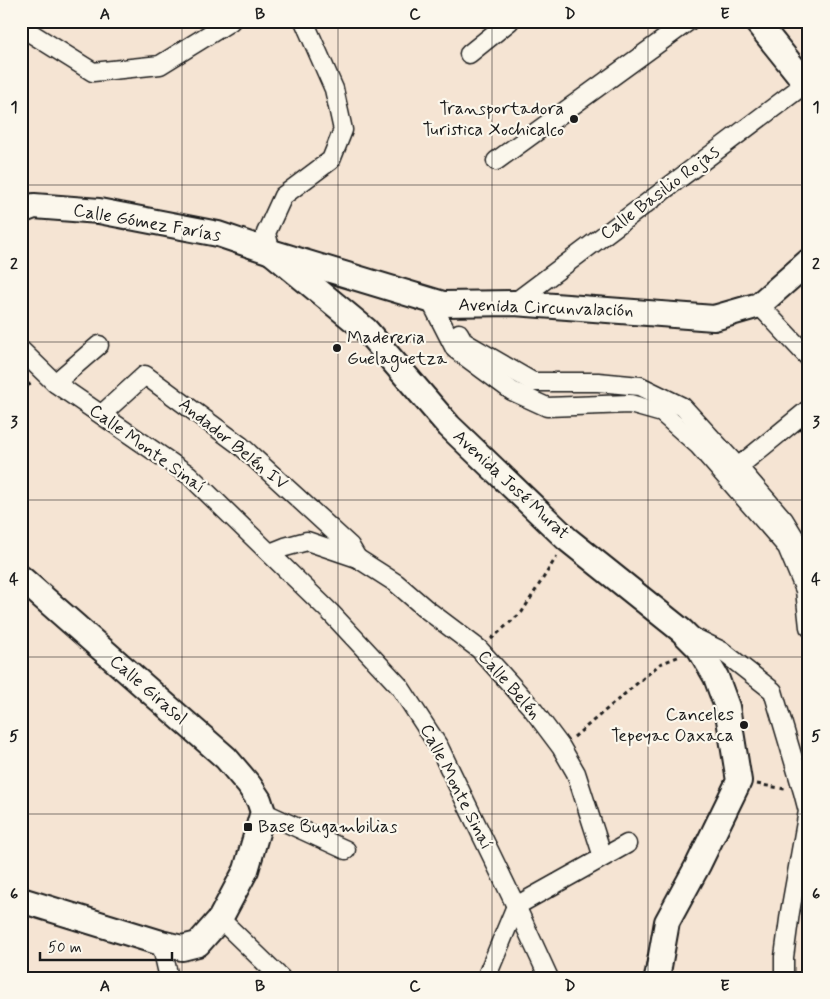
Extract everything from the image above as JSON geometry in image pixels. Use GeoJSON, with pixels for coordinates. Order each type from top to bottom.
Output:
{"type":"FeatureCollection","features":[{"type":"Feature","properties":{"kind":"street"},"geometry":{"type":"LineString","coordinates":[[22,29],[93,72],[160,65],[231,21]]}},
{"type":"Feature","properties":{"kind":"street"},"geometry":{"type":"LineString","coordinates":[[271,252],[266,232],[283,196],[331,160],[343,130],[334,89],[304,21]]}},
{"type":"Feature","properties":{"kind":"street"},"geometry":{"type":"LineString","coordinates":[[469,54],[510,21]]}},
{"type":"Feature","properties":{"kind":"street"},"geometry":{"type":"LineString","coordinates":[[496,161],[689,21]]}},
{"type":"Feature","properties":{"kind":"street"},"geometry":{"type":"LineString","coordinates":[[756,21],[808,84]]}},
{"type":"Feature","properties":{"kind":"street","name":"Calle Basilio Rojas"},"geometry":{"type":"LineString","coordinates":[[514,303],[808,84]]}},
{"type":"Feature","properties":{"kind":"street","name":"Calle Gómez Farías"},"geometry":{"type":"LineString","coordinates":[[21,211],[34,206],[99,211],[218,234],[271,252]]}},
{"type":"Feature","properties":{"kind":"street","name":"Avenida Circunvalación"},"geometry":{"type":"LineString","coordinates":[[271,252],[436,302],[514,303],[714,318],[759,306],[809,260]]}},
{"type":"Feature","properties":{"kind":"street","name":"Avenida José Murat"},"geometry":{"type":"LineString","coordinates":[[271,252],[366,330],[449,426],[567,539],[682,632],[699,648],[716,678],[727,707],[739,781]]}},
{"type":"Feature","properties":{"kind":"street"},"geometry":{"type":"LineString","coordinates":[[436,302],[464,342],[533,382],[598,382],[640,386],[683,407],[784,520],[808,558]]}},
{"type":"Feature","properties":{"kind":"street"},"geometry":{"type":"LineString","coordinates":[[436,302],[455,349],[512,391],[547,407],[630,404],[662,413],[699,446],[787,548],[805,590],[809,627]]}},
{"type":"Feature","properties":{"kind":"street"},"geometry":{"type":"LineString","coordinates":[[759,306],[809,358]]}},
{"type":"Feature","properties":{"kind":"street"},"geometry":{"type":"LineString","coordinates":[[55,383],[99,345]]}},
{"type":"Feature","properties":{"kind":"street","name":"Calle Monte Sinaí"},"geometry":{"type":"LineString","coordinates":[[21,350],[55,383],[189,475],[331,614],[400,687],[439,746],[549,978]]}},
{"type":"Feature","properties":{"kind":"street","name":"Andador Belén IV"},"geometry":{"type":"LineString","coordinates":[[102,414],[145,376],[241,446],[350,546],[357,558]]}},
{"type":"Feature","properties":{"kind":"street"},"geometry":{"type":"LineString","coordinates":[[738,467],[809,409]]}},
{"type":"Feature","properties":{"kind":"street"},"geometry":{"type":"LineString","coordinates":[[270,554],[285,547],[308,541],[357,558]]}},
{"type":"Feature","properties":{"kind":"street","name":"Calle Belén"},"geometry":{"type":"LineString","coordinates":[[357,558],[396,583],[426,609],[479,649],[531,707],[561,747],[576,773],[603,857]]}},
{"type":"Feature","properties":{"kind":"street","name":"Calle Girasol"},"geometry":{"type":"LineString","coordinates":[[21,578],[226,758],[249,785],[259,800],[263,812]]}},
{"type":"Feature","properties":{"kind":"street"},"geometry":{"type":"LineString","coordinates":[[682,632],[722,651],[773,691],[803,792],[808,811],[790,912],[784,958],[784,978]]}},
{"type":"Feature","properties":{"kind":"street"},"geometry":{"type":"LineString","coordinates":[[657,978],[667,922],[698,866],[739,781]]}},
{"type":"Feature","properties":{"kind":"street"},"geometry":{"type":"LineString","coordinates":[[21,900],[182,948],[198,944],[220,919],[246,870],[263,812],[346,850]]}},
{"type":"Feature","properties":{"kind":"street"},"geometry":{"type":"LineString","coordinates":[[486,978],[516,906],[627,844]]}},
{"type":"Feature","properties":{"kind":"street"},"geometry":{"type":"LineString","coordinates":[[220,919],[281,978]]}},
{"type":"Feature","properties":{"kind":"street"},"geometry":{"type":"LineString","coordinates":[[161,943],[169,978]]}},
{"type":"Feature","properties":{"kind":"path"},"geometry":{"type":"LineString","coordinates":[[479,649],[522,612],[567,539]]}},
{"type":"Feature","properties":{"kind":"path"},"geometry":{"type":"LineString","coordinates":[[561,747],[660,664],[699,648]]}},
{"type":"Feature","properties":{"kind":"path"},"geometry":{"type":"LineString","coordinates":[[739,781],[803,792]]}},
{"type":"Feature","properties":{"kind":"place","name":"Transportadora Turistica Xochicalco"},"geometry":{"type":"Point","coordinates":[574,119]}},
{"type":"Feature","properties":{"kind":"place","name":"Madereria Guelaguetza"},"geometry":{"type":"Point","coordinates":[337,348]}},
{"type":"Feature","properties":{"kind":"place","name":"Canceles Tepeyac Oaxaca"},"geometry":{"type":"Point","coordinates":[744,725]}},
{"type":"Feature","properties":{"kind":"place","name":"Base Bugambilias"},"geometry":{"type":"Point","coordinates":[248,827]}}]}
